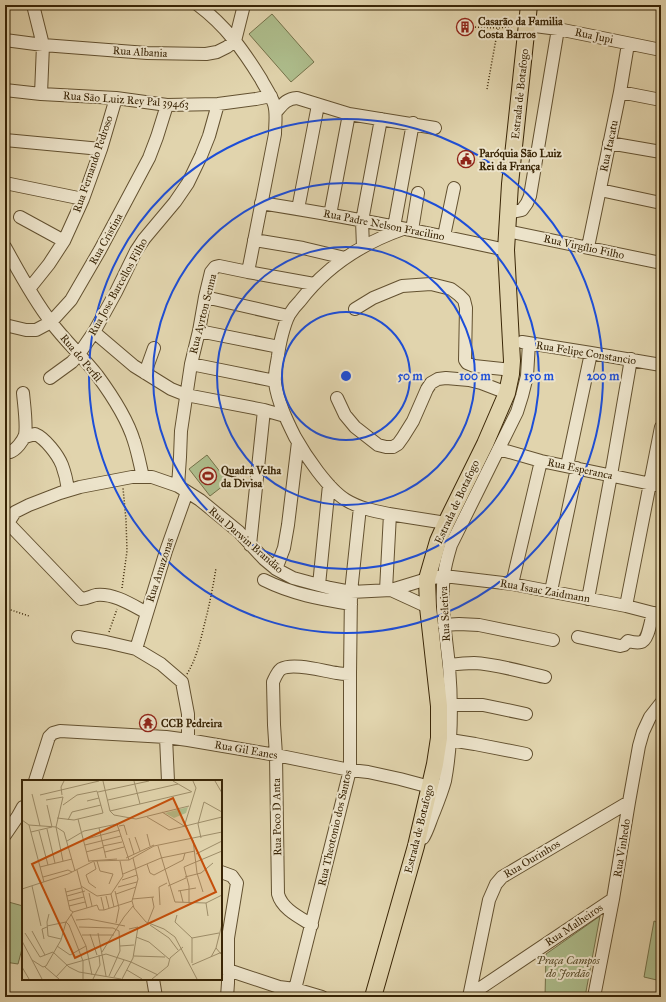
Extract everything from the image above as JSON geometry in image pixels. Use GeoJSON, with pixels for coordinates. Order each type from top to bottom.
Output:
{"type":"FeatureCollection","features":[{"type":"Feature","properties":{"kind":"main road","name":"Estrada de Botafogo"},"geometry":{"type":"LineString","coordinates":[[373,997],[416,846],[435,764],[439,738],[439,706],[428,607],[427,579],[438,541],[485,444],[507,393],[512,370],[506,250],[510,184],[529,5]]}},
{"type":"Feature","properties":{"kind":"street"},"geometry":{"type":"LineString","coordinates":[[33,5],[43,44],[41,94]]}},
{"type":"Feature","properties":{"kind":"street"},"geometry":{"type":"LineString","coordinates":[[198,5],[215,19],[235,41],[271,96],[276,112],[275,134],[248,272],[314,284]]}},
{"type":"Feature","properties":{"kind":"street"},"geometry":{"type":"LineString","coordinates":[[235,41],[244,5]]}},
{"type":"Feature","properties":{"kind":"street","name":"Rua Jupi"},"geometry":{"type":"LineString","coordinates":[[527,25],[558,28],[661,50]]}},
{"type":"Feature","properties":{"kind":"street"},"geometry":{"type":"LineString","coordinates":[[508,213],[522,210],[530,196],[558,28]]}},
{"type":"Feature","properties":{"kind":"street","name":"Rua Albania"},"geometry":{"type":"LineString","coordinates":[[5,40],[147,53],[206,54],[217,52],[235,41]]}},
{"type":"Feature","properties":{"kind":"street","name":"Rua Itacatu"},"geometry":{"type":"LineString","coordinates":[[588,247],[620,92],[628,44]]}},
{"type":"Feature","properties":{"kind":"street","name":"Rua Sāo Luiz Rey Pal 39463"},"geometry":{"type":"LineString","coordinates":[[5,90],[41,94],[116,98],[167,105],[218,104],[271,96]]}},
{"type":"Feature","properties":{"kind":"street"},"geometry":{"type":"LineString","coordinates":[[620,92],[661,100]]}},
{"type":"Feature","properties":{"kind":"street","name":"Rua Fernando Pedroso"},"geometry":{"type":"LineString","coordinates":[[29,289],[64,240],[83,199],[101,149],[116,98]]}},
{"type":"Feature","properties":{"kind":"street"},"geometry":{"type":"LineString","coordinates":[[276,112],[290,98],[297,98],[349,114],[435,128]]}},
{"type":"Feature","properties":{"kind":"street","name":"Rua Jose Barcellos Filho"},"geometry":{"type":"LineString","coordinates":[[50,378],[72,362],[79,354],[94,332],[136,251],[144,239],[175,202],[188,183],[209,136],[218,104]]}},
{"type":"Feature","properties":{"kind":"street","name":"Rua Cristina"},"geometry":{"type":"LineString","coordinates":[[5,326],[26,330],[36,330],[51,322],[71,300],[100,250],[149,158],[167,105]]}},
{"type":"Feature","properties":{"kind":"street"},"geometry":{"type":"LineString","coordinates":[[298,209],[318,105]]}},
{"type":"Feature","properties":{"kind":"street"},"geometry":{"type":"LineString","coordinates":[[330,215],[349,114]]}},
{"type":"Feature","properties":{"kind":"street"},"geometry":{"type":"LineString","coordinates":[[363,247],[362,221],[381,119]]}},
{"type":"Feature","properties":{"kind":"street"},"geometry":{"type":"LineString","coordinates":[[403,229],[413,124]]}},
{"type":"Feature","properties":{"kind":"street"},"geometry":{"type":"LineString","coordinates":[[5,140],[101,149]]}},
{"type":"Feature","properties":{"kind":"street"},"geometry":{"type":"LineString","coordinates":[[609,143],[661,152]]}},
{"type":"Feature","properties":{"kind":"street"},"geometry":{"type":"LineString","coordinates":[[5,182],[83,199]]}},
{"type":"Feature","properties":{"kind":"street"},"geometry":{"type":"LineString","coordinates":[[444,236],[454,188]]}},
{"type":"Feature","properties":{"kind":"street"},"geometry":{"type":"LineString","coordinates":[[600,190],[661,203]]}},
{"type":"Feature","properties":{"kind":"street"},"geometry":{"type":"LineString","coordinates":[[418,193],[403,229],[380,238],[345,258],[314,284],[288,316],[279,347],[275,381],[278,398],[285,416],[305,454],[329,485],[345,500],[360,507],[390,514],[446,523]]}},
{"type":"Feature","properties":{"kind":"street","name":"Rua Padre Nelson Fracilino"},"geometry":{"type":"LineString","coordinates":[[261,203],[444,236],[506,250]]}},
{"type":"Feature","properties":{"kind":"street"},"geometry":{"type":"LineString","coordinates":[[20,217],[64,240]]}},
{"type":"Feature","properties":{"kind":"street","name":"Rua Virgílio Filho"},"geometry":{"type":"LineString","coordinates":[[507,231],[661,263]]}},
{"type":"Feature","properties":{"kind":"street"},"geometry":{"type":"LineString","coordinates":[[254,240],[303,248],[345,258]]}},
{"type":"Feature","properties":{"kind":"street","name":"Rua do Perfil"},"geometry":{"type":"LineString","coordinates":[[5,247],[29,289],[51,322],[106,387],[126,422],[134,441],[143,477]]}},
{"type":"Feature","properties":{"kind":"street","name":"Rua Ayrton Senna"},"geometry":{"type":"LineString","coordinates":[[182,489],[180,431],[190,364],[199,331],[211,272],[219,266],[248,272]]}},
{"type":"Feature","properties":{"kind":"street"},"geometry":{"type":"LineString","coordinates":[[355,309],[373,298],[402,286],[431,284],[451,289],[464,300],[466,308],[465,360],[467,363],[474,366],[512,370]]}},
{"type":"Feature","properties":{"kind":"street"},"geometry":{"type":"LineString","coordinates":[[205,297],[288,316]]}},
{"type":"Feature","properties":{"kind":"street"},"geometry":{"type":"LineString","coordinates":[[199,331],[279,347]]}},
{"type":"Feature","properties":{"kind":"street"},"geometry":{"type":"LineString","coordinates":[[94,332],[134,366],[171,389],[186,395],[264,410],[285,416]]}},
{"type":"Feature","properties":{"kind":"street","name":"Rua Felipe Constancio"},"geometry":{"type":"LineString","coordinates":[[511,341],[661,365]]}},
{"type":"Feature","properties":{"kind":"street","name":"Rua Seletiva"},"geometry":{"type":"LineString","coordinates":[[416,846],[424,837],[441,794],[450,740],[452,705],[442,601],[445,566],[451,545],[517,412],[527,376],[529,343]]}},
{"type":"Feature","properties":{"kind":"street"},"geometry":{"type":"LineString","coordinates":[[145,373],[154,348]]}},
{"type":"Feature","properties":{"kind":"street"},"geometry":{"type":"LineString","coordinates":[[551,591],[591,353]]}},
{"type":"Feature","properties":{"kind":"street"},"geometry":{"type":"LineString","coordinates":[[588,599],[631,359]]}},
{"type":"Feature","properties":{"kind":"street"},"geometry":{"type":"LineString","coordinates":[[190,364],[275,381]]}},
{"type":"Feature","properties":{"kind":"street"},"geometry":{"type":"LineString","coordinates":[[337,398],[345,415],[355,427],[378,445],[393,447],[398,444],[413,421],[427,389],[431,383],[438,379],[446,378],[469,380],[507,393]]}},
{"type":"Feature","properties":{"kind":"street"},"geometry":{"type":"LineString","coordinates":[[23,393],[25,437]]}},
{"type":"Feature","properties":{"kind":"street"},"geometry":{"type":"LineString","coordinates":[[250,545],[264,410]]}},
{"type":"Feature","properties":{"kind":"street"},"geometry":{"type":"LineString","coordinates":[[626,606],[655,485],[661,427]]}},
{"type":"Feature","properties":{"kind":"street"},"geometry":{"type":"LineString","coordinates":[[7,450],[10,452],[14,450],[25,437],[35,434],[42,438],[59,458],[68,490]]}},
{"type":"Feature","properties":{"kind":"street"},"geometry":{"type":"LineString","coordinates":[[276,569],[284,548],[288,525],[298,442]]}},
{"type":"Feature","properties":{"kind":"street","name":"Rua Esperanca"},"geometry":{"type":"LineString","coordinates":[[499,449],[541,460],[655,485]]}},
{"type":"Feature","properties":{"kind":"street"},"geometry":{"type":"LineString","coordinates":[[512,584],[541,460]]}},
{"type":"Feature","properties":{"kind":"street","name":"Rua Darwin Brandão"},"geometry":{"type":"LineString","coordinates":[[8,520],[42,499],[68,490],[132,477],[143,477],[159,480],[182,489],[200,500],[234,528],[276,569],[293,578],[319,585],[351,598],[388,590],[428,607]]}},
{"type":"Feature","properties":{"kind":"street"},"geometry":{"type":"LineString","coordinates":[[319,585],[329,485]]}},
{"type":"Feature","properties":{"kind":"street","name":"Rua Amazonas"},"geometry":{"type":"LineString","coordinates":[[136,648],[175,526],[182,489]]}},
{"type":"Feature","properties":{"kind":"street","name":"Rua Theotonio dos Santos"},"geometry":{"type":"LineString","coordinates":[[295,989],[350,770],[351,598],[360,507]]}},
{"type":"Feature","properties":{"kind":"street"},"geometry":{"type":"LineString","coordinates":[[388,590],[390,514]]}},
{"type":"Feature","properties":{"kind":"street"},"geometry":{"type":"LineString","coordinates":[[8,520],[81,599],[84,600],[96,595],[112,596],[147,613]]}},
{"type":"Feature","properties":{"kind":"street"},"geometry":{"type":"LineString","coordinates":[[434,556],[436,568],[444,576]]}},
{"type":"Feature","properties":{"kind":"street","name":"Rua Isaac Zaidmann"},"geometry":{"type":"LineString","coordinates":[[388,590],[427,579],[444,576],[512,584],[657,613]]}},
{"type":"Feature","properties":{"kind":"street"},"geometry":{"type":"LineString","coordinates":[[264,580],[289,591],[322,599],[351,598]]}},
{"type":"Feature","properties":{"kind":"street"},"geometry":{"type":"LineString","coordinates":[[578,636],[620,646],[624,645],[628,641],[642,642],[647,636],[657,613]]}},
{"type":"Feature","properties":{"kind":"street"},"geometry":{"type":"LineString","coordinates":[[444,625],[479,624],[553,640]]}},
{"type":"Feature","properties":{"kind":"street"},"geometry":{"type":"LineString","coordinates":[[78,636],[136,648],[161,664],[182,682],[188,714],[188,740]]}},
{"type":"Feature","properties":{"kind":"street"},"geometry":{"type":"LineString","coordinates":[[449,665],[475,663],[491,665],[545,677]]}},
{"type":"Feature","properties":{"kind":"street","name":"Rua Poco D Anta"},"geometry":{"type":"LineString","coordinates":[[312,925],[286,908],[279,899],[278,894],[276,755],[273,682],[275,676],[282,669],[290,666],[350,674]]}},
{"type":"Feature","properties":{"kind":"street","name":"Rua Vinhedo"},"geometry":{"type":"LineString","coordinates":[[594,997],[613,899],[639,746],[643,732],[650,717],[661,703]]}},
{"type":"Feature","properties":{"kind":"street"},"geometry":{"type":"LineString","coordinates":[[452,705],[478,704],[526,714]]}},
{"type":"Feature","properties":{"kind":"street","name":"Rua Gil Eanes"},"geometry":{"type":"LineString","coordinates":[[39,780],[49,737],[53,733],[60,731],[188,740],[394,777],[430,787]]}},
{"type":"Feature","properties":{"kind":"street"},"geometry":{"type":"LineString","coordinates":[[166,738],[168,780]]}},
{"type":"Feature","properties":{"kind":"street"},"geometry":{"type":"LineString","coordinates":[[450,740],[526,754]]}},
{"type":"Feature","properties":{"kind":"street","name":"Rua Ourinhos"},"geometry":{"type":"LineString","coordinates":[[474,994],[489,900],[496,884],[502,877],[629,802]]}},
{"type":"Feature","properties":{"kind":"street"},"geometry":{"type":"LineString","coordinates":[[5,835],[21,814]]}},
{"type":"Feature","properties":{"kind":"street"},"geometry":{"type":"LineString","coordinates":[[226,874],[237,883],[224,969],[227,997]]}},
{"type":"Feature","properties":{"kind":"street","name":"Rua Malheiros"},"geometry":{"type":"LineString","coordinates":[[474,994],[613,899]]}},
{"type":"Feature","properties":{"kind":"street"},"geometry":{"type":"LineString","coordinates":[[224,969],[279,992],[295,989],[322,997]]}},
{"type":"Feature","properties":{"kind":"street"},"geometry":{"type":"LineString","coordinates":[[153,980],[156,997]]}},
{"type":"Feature","properties":{"kind":"path"},"geometry":{"type":"LineString","coordinates":[[472,27],[498,28],[527,25]]}},
{"type":"Feature","properties":{"kind":"path"},"geometry":{"type":"LineString","coordinates":[[487,89],[498,28]]}},
{"type":"Feature","properties":{"kind":"path"},"geometry":{"type":"LineString","coordinates":[[106,642],[120,599],[127,551],[122,479]]}},
{"type":"Feature","properties":{"kind":"path"},"geometry":{"type":"LineString","coordinates":[[182,682],[195,659],[199,646],[216,568]]}},
{"type":"Feature","properties":{"kind":"path"},"geometry":{"type":"LineString","coordinates":[[5,608],[29,616]]}},
{"type":"Feature","properties":{"kind":"green space"},"geometry":{"type":"Polygon","coordinates":[[[272,14],[314,62],[291,82],[249,34],[272,14]]]}},
{"type":"Feature","properties":{"kind":"green space","name":"Quadra Velha da Divisa"},"geometry":{"type":"Polygon","coordinates":[[[207,455],[228,482],[210,496],[189,469],[207,455]]]}},
{"type":"Feature","properties":{"kind":"green space"},"geometry":{"type":"Polygon","coordinates":[[[5,901],[22,906],[22,949],[18,964],[5,962],[5,901]]]}},
{"type":"Feature","properties":{"kind":"green space","name":"Praça Campos do Jordão"},"geometry":{"type":"Polygon","coordinates":[[[600,916],[585,997],[545,997],[546,954],[600,916]]]}},
{"type":"Feature","properties":{"kind":"green space"},"geometry":{"type":"Polygon","coordinates":[[[654,921],[661,924],[661,981],[644,977],[654,921]]]}},
{"type":"Feature","properties":{"kind":"place","name":"Casarão da Familia Costa Barros"},"geometry":{"type":"Point","coordinates":[465,27]}},
{"type":"Feature","properties":{"kind":"place","name":"Paróquia São Luiz Rei da França"},"geometry":{"type":"Point","coordinates":[466,159]}},
{"type":"Feature","properties":{"kind":"place","name":"Quadra Velha da Divisa"},"geometry":{"type":"Point","coordinates":[208,476]}},
{"type":"Feature","properties":{"kind":"place","name":"CCB Pedreira"},"geometry":{"type":"Point","coordinates":[148,723]}}]}
